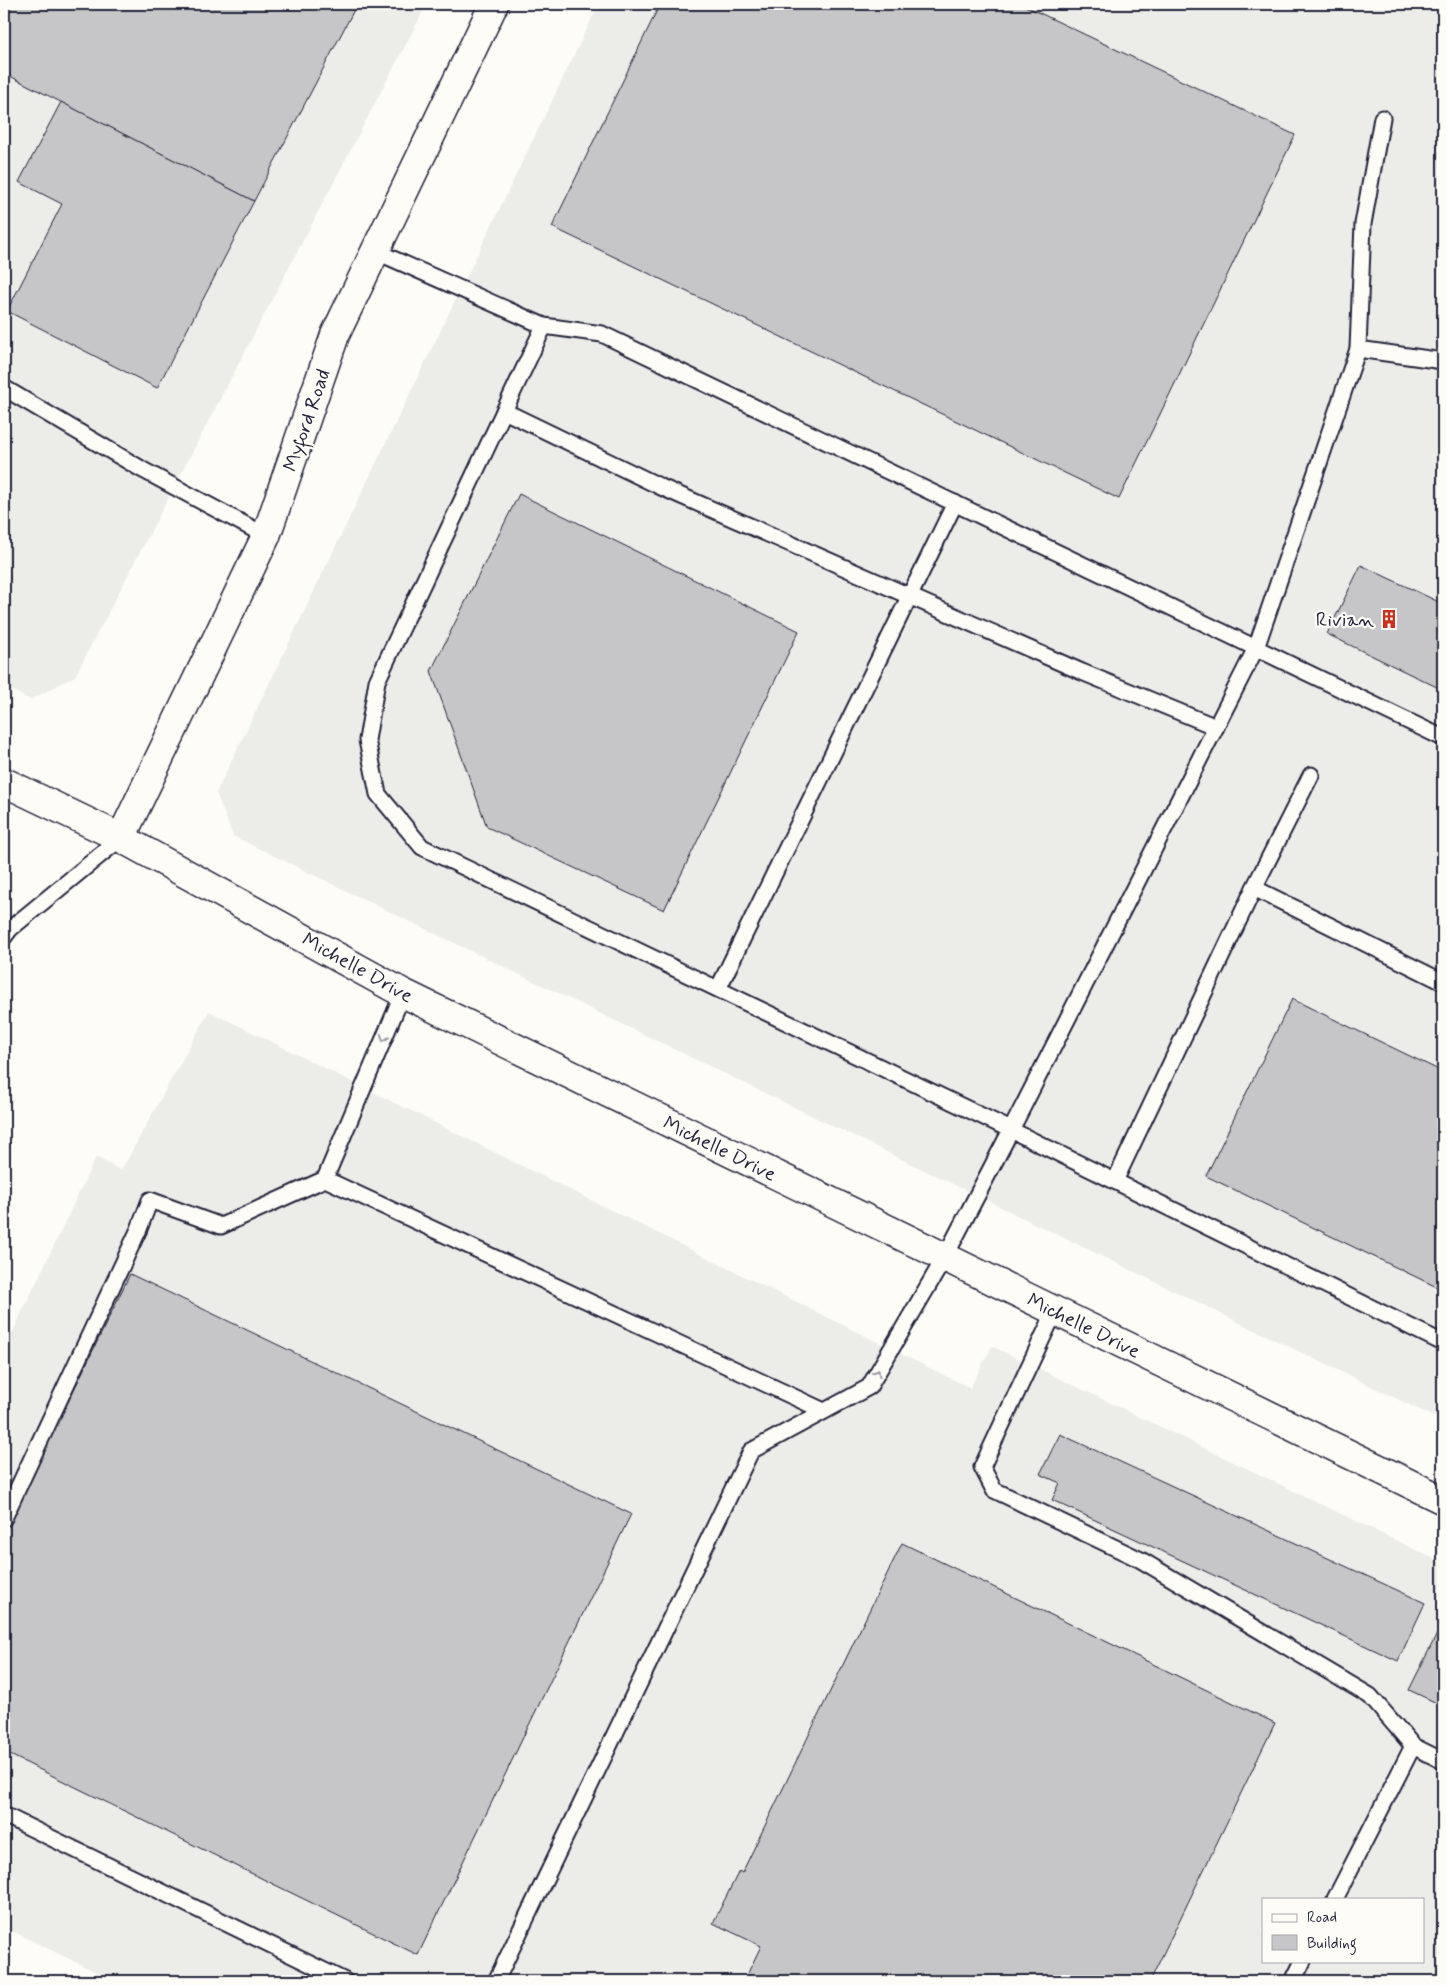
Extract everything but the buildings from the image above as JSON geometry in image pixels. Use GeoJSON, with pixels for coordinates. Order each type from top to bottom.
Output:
{"type":"FeatureCollection","features":[{"type":"Feature","properties":{"kind":"street","name":"Myford Road"},"geometry":{"type":"LineString","coordinates":[[122,838],[266,536],[334,335],[494,4]]}},
{"type":"Feature","properties":{"kind":"street","name":"Michelle Drive"},"geometry":{"type":"LineString","coordinates":[[4,782],[122,838],[402,993],[1443,1500]]}},
{"type":"Feature","properties":{"kind":"lane"},"geometry":{"type":"LineString","coordinates":[[496,1981],[750,1450],[869,1387],[945,1257],[1256,648],[1358,350],[1363,224],[1382,118]]}},
{"type":"Feature","properties":{"kind":"lane"},"geometry":{"type":"LineString","coordinates":[[375,251],[544,326],[602,334],[1443,738]]}},
{"type":"Feature","properties":{"kind":"lane"},"geometry":{"type":"LineString","coordinates":[[544,326],[377,680],[367,740],[378,794],[422,846],[1011,1130],[1443,1343]]}},
{"type":"Feature","properties":{"kind":"lane"},"geometry":{"type":"LineString","coordinates":[[1358,350],[1443,361]]}},
{"type":"Feature","properties":{"kind":"lane"},"geometry":{"type":"LineString","coordinates":[[4,388],[143,470],[266,536]]}},
{"type":"Feature","properties":{"kind":"lane"},"geometry":{"type":"LineString","coordinates":[[504,411],[661,486],[1082,672],[1216,727]]}},
{"type":"Feature","properties":{"kind":"lane"},"geometry":{"type":"LineString","coordinates":[[718,989],[955,503]]}},
{"type":"Feature","properties":{"kind":"lane"},"geometry":{"type":"LineString","coordinates":[[1115,1181],[1254,888],[1311,775]]}},
{"type":"Feature","properties":{"kind":"lane"},"geometry":{"type":"LineString","coordinates":[[4,937],[10,929],[122,838]]}},
{"type":"Feature","properties":{"kind":"lane"},"geometry":{"type":"LineString","coordinates":[[1254,888],[1443,982]]}},
{"type":"Feature","properties":{"kind":"lane"},"geometry":{"type":"LineString","coordinates":[[4,1518],[139,1229],[150,1200],[221,1226],[325,1179],[402,993]]}},
{"type":"Feature","properties":{"kind":"lane"},"geometry":{"type":"LineString","coordinates":[[325,1179],[824,1411]]}},
{"type":"Feature","properties":{"kind":"lane"},"geometry":{"type":"LineString","coordinates":[[1055,1311],[982,1467],[994,1490],[1141,1560],[1370,1696],[1413,1746],[1443,1761]]}},
{"type":"Feature","properties":{"kind":"lane"},"geometry":{"type":"LineString","coordinates":[[1336,1898],[1413,1746]]}},
{"type":"Feature","properties":{"kind":"lane"},"geometry":{"type":"LineString","coordinates":[[4,1815],[345,1981]]}},
{"type":"Feature","properties":{"kind":"lane"},"geometry":{"type":"LineString","coordinates":[[1293,1981],[1302,1962]]}},
{"type":"Feature","properties":{"kind":"shaded area"},"geometry":{"type":"Polygon","coordinates":[[[4,4],[427,4],[75,676],[30,700],[4,686],[4,4]]]}},
{"type":"Feature","properties":{"kind":"shaded area"},"geometry":{"type":"Polygon","coordinates":[[[599,4],[1443,4],[1443,1421],[233,836],[216,793],[599,4]]]}},
{"type":"Feature","properties":{"kind":"shaded area"},"geometry":{"type":"Polygon","coordinates":[[[209,1011],[970,1388],[992,1346],[1443,1563],[1443,1981],[114,1981],[4,1927],[4,1350],[96,1157],[121,1171],[209,1011]]]}},
{"type":"Feature","properties":{"kind":"place","name":"Rivian"},"geometry":{"type":"Point","coordinates":[1389,619]}}]}
